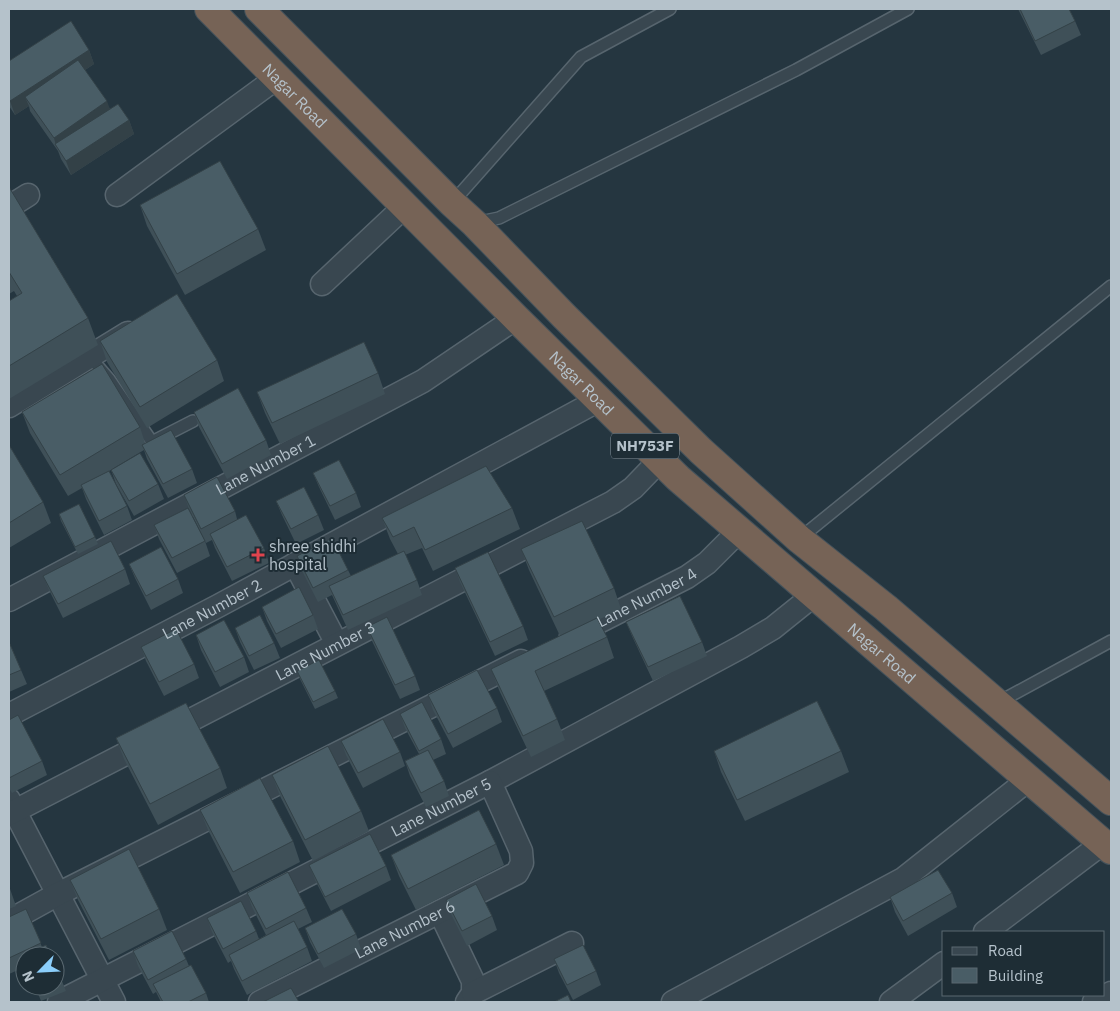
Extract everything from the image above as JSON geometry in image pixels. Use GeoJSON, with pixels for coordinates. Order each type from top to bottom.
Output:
{"type":"FeatureCollection","features":[{"type":"Feature","properties":{"kind":"highway","name":"Nagar Road"},"geometry":{"type":"LineString","coordinates":[[209,9],[678,478],[1107,846]]}},
{"type":"Feature","properties":{"kind":"highway","name":"NH753F"},"geometry":{"type":"LineString","coordinates":[[259,9],[475,224],[564,316],[702,451],[799,539],[886,608],[1111,801]]}},
{"type":"Feature","properties":{"kind":"highway"},"geometry":{"type":"LineString","coordinates":[[861,636],[886,608]]}},
{"type":"Feature","properties":{"kind":"street"},"geometry":{"type":"LineString","coordinates":[[117,195],[278,77]]}},
{"type":"Feature","properties":{"kind":"street"},"geometry":{"type":"LineString","coordinates":[[9,207],[28,195]]}},
{"type":"Feature","properties":{"kind":"street"},"geometry":{"type":"LineString","coordinates":[[322,284],[405,206]]}},
{"type":"Feature","properties":{"kind":"street","name":"Lane Number 1"},"geometry":{"type":"LineString","coordinates":[[9,600],[423,381],[516,318]]}},
{"type":"Feature","properties":{"kind":"street"},"geometry":{"type":"LineString","coordinates":[[9,406],[145,322]]}},
{"type":"Feature","properties":{"kind":"street","name":"Lane Number 2"},"geometry":{"type":"LineString","coordinates":[[9,715],[599,400]]}},
{"type":"Feature","properties":{"kind":"street","name":"Lane Number 3"},"geometry":{"type":"LineString","coordinates":[[11,808],[337,644],[613,502],[633,488],[660,460]]}},
{"type":"Feature","properties":{"kind":"street","name":"Lane Number 4"},"geometry":{"type":"LineString","coordinates":[[9,921],[58,894],[687,576],[707,562],[739,531]]}},
{"type":"Feature","properties":{"kind":"street"},"geometry":{"type":"LineString","coordinates":[[295,564],[337,644]]}},
{"type":"Feature","properties":{"kind":"street","name":"Lane Number 5"},"geometry":{"type":"LineString","coordinates":[[59,1002],[490,782],[741,647],[773,628],[814,595]]}},
{"type":"Feature","properties":{"kind":"street"},"geometry":{"type":"LineString","coordinates":[[673,1002],[903,879],[1028,780]]}},
{"type":"Feature","properties":{"kind":"street","name":"Lane Number 6"},"geometry":{"type":"LineString","coordinates":[[260,1002],[517,873],[522,863],[521,851],[490,782]]}},
{"type":"Feature","properties":{"kind":"street"},"geometry":{"type":"LineString","coordinates":[[11,808],[114,1002]]}},
{"type":"Feature","properties":{"kind":"street"},"geometry":{"type":"LineString","coordinates":[[986,931],[1107,846]]}},
{"type":"Feature","properties":{"kind":"street"},"geometry":{"type":"LineString","coordinates":[[440,912],[473,981],[470,997]]}},
{"type":"Feature","properties":{"kind":"street"},"geometry":{"type":"LineString","coordinates":[[470,997],[572,943]]}},
{"type":"Feature","properties":{"kind":"street"},"geometry":{"type":"LineString","coordinates":[[891,1002],[942,964]]}},
{"type":"Feature","properties":{"kind":"street"},"geometry":{"type":"LineString","coordinates":[[1094,1002],[1111,993]]}},
{"type":"Feature","properties":{"kind":"lane"},"geometry":{"type":"LineString","coordinates":[[452,203],[581,57],[670,9]]}},
{"type":"Feature","properties":{"kind":"lane"},"geometry":{"type":"LineString","coordinates":[[475,224],[499,218],[796,70],[908,9]]}},
{"type":"Feature","properties":{"kind":"lane"},"geometry":{"type":"LineString","coordinates":[[799,539],[1111,286]]}},
{"type":"Feature","properties":{"kind":"lane"},"geometry":{"type":"LineString","coordinates":[[90,357],[109,379],[152,442],[192,421]]}},
{"type":"Feature","properties":{"kind":"lane"},"geometry":{"type":"LineString","coordinates":[[997,703],[1111,641]]}},
{"type":"Feature","properties":{"kind":"building"},"geometry":{"type":"Polygon","coordinates":[[[1020,9],[1069,9],[1075,21],[1035,41],[1020,9]]]}},
{"type":"Feature","properties":{"kind":"building"},"geometry":{"type":"Polygon","coordinates":[[[71,21],[89,50],[10,101],[9,61],[71,21]]]}},
{"type":"Feature","properties":{"kind":"building"},"geometry":{"type":"Polygon","coordinates":[[[78,60],[107,101],[54,138],[25,97],[78,60]]]}},
{"type":"Feature","properties":{"kind":"building"},"geometry":{"type":"Polygon","coordinates":[[[118,104],[129,120],[66,161],[55,144],[118,104]]]}},
{"type":"Feature","properties":{"kind":"building"},"geometry":{"type":"Polygon","coordinates":[[[220,161],[258,229],[177,274],[140,205],[220,161]]]}},
{"type":"Feature","properties":{"kind":"building"},"geometry":{"type":"Polygon","coordinates":[[[9,187],[88,318],[9,366],[9,301],[22,293],[9,272],[9,187]]]}},
{"type":"Feature","properties":{"kind":"building"},"geometry":{"type":"Polygon","coordinates":[[[177,294],[217,360],[140,407],[100,341],[177,294]]]}},
{"type":"Feature","properties":{"kind":"building"},"geometry":{"type":"Polygon","coordinates":[[[364,342],[378,373],[272,423],[257,392],[364,342]]]}},
{"type":"Feature","properties":{"kind":"building"},"geometry":{"type":"Polygon","coordinates":[[[102,364],[140,427],[60,475],[22,412],[102,364]]]}},
{"type":"Feature","properties":{"kind":"building"},"geometry":{"type":"Polygon","coordinates":[[[238,388],[266,440],[222,464],[194,412],[238,388]]]}},
{"type":"Feature","properties":{"kind":"building"},"geometry":{"type":"Polygon","coordinates":[[[171,430],[192,469],[163,484],[142,445],[171,430]]]}},
{"type":"Feature","properties":{"kind":"building"},"geometry":{"type":"Polygon","coordinates":[[[9,445],[43,502],[9,523],[9,445]]]}},
{"type":"Feature","properties":{"kind":"building"},"geometry":{"type":"Polygon","coordinates":[[[140,453],[158,484],[129,501],[111,470],[140,453]]]}},
{"type":"Feature","properties":{"kind":"building"},"geometry":{"type":"Polygon","coordinates":[[[339,460],[356,493],[330,506],[313,473],[339,460]]]}},
{"type":"Feature","properties":{"kind":"building"},"geometry":{"type":"Polygon","coordinates":[[[486,466],[512,508],[425,550],[414,527],[393,537],[382,518],[486,466]]]}},
{"type":"Feature","properties":{"kind":"building"},"geometry":{"type":"Polygon","coordinates":[[[109,471],[127,506],[99,521],[81,485],[109,471]]]}},
{"type":"Feature","properties":{"kind":"building"},"geometry":{"type":"Polygon","coordinates":[[[217,477],[235,511],[201,529],[184,495],[217,477]]]}},
{"type":"Feature","properties":{"kind":"building"},"geometry":{"type":"Polygon","coordinates":[[[304,487],[318,515],[291,529],[276,501],[304,487]]]}},
{"type":"Feature","properties":{"kind":"building"},"geometry":{"type":"Polygon","coordinates":[[[79,504],[95,537],[75,547],[59,514],[79,504]]]}},
{"type":"Feature","properties":{"kind":"building"},"geometry":{"type":"Polygon","coordinates":[[[188,508],[205,541],[172,558],[154,525],[188,508]]]}},
{"type":"Feature","properties":{"kind":"building"},"geometry":{"type":"Polygon","coordinates":[[[246,515],[264,548],[227,567],[210,534],[246,515]]]}},
{"type":"Feature","properties":{"kind":"building"},"geometry":{"type":"Polygon","coordinates":[[[582,521],[614,588],[554,617],[521,549],[582,521]]]}},
{"type":"Feature","properties":{"kind":"building"},"geometry":{"type":"Polygon","coordinates":[[[332,538],[348,570],[313,588],[297,556],[332,538]]]}},
{"type":"Feature","properties":{"kind":"building"},"geometry":{"type":"Polygon","coordinates":[[[111,541],[125,569],[58,604],[43,576],[111,541]]]}},
{"type":"Feature","properties":{"kind":"building"},"geometry":{"type":"Polygon","coordinates":[[[161,547],[178,579],[146,596],[129,564],[161,547]]]}},
{"type":"Feature","properties":{"kind":"building"},"geometry":{"type":"Polygon","coordinates":[[[404,551],[417,580],[343,615],[329,586],[404,551]]]}},
{"type":"Feature","properties":{"kind":"building"},"geometry":{"type":"Polygon","coordinates":[[[488,552],[523,626],[490,642],[455,568],[488,552]]]}},
{"type":"Feature","properties":{"kind":"building"},"geometry":{"type":"Polygon","coordinates":[[[299,587],[313,615],[276,634],[262,607],[299,587]]]}},
{"type":"Feature","properties":{"kind":"building"},"geometry":{"type":"Polygon","coordinates":[[[680,596],[702,642],[648,667],[626,622],[680,596]]]}},
{"type":"Feature","properties":{"kind":"building"},"geometry":{"type":"Polygon","coordinates":[[[260,615],[274,643],[249,656],[235,628],[260,615]]]}},
{"type":"Feature","properties":{"kind":"building"},"geometry":{"type":"Polygon","coordinates":[[[387,617],[415,676],[395,685],[367,627],[387,617]]]}},
{"type":"Feature","properties":{"kind":"building"},"geometry":{"type":"Polygon","coordinates":[[[597,618],[607,637],[535,671],[557,719],[523,736],[491,669],[597,618]]]}},
{"type":"Feature","properties":{"kind":"building"},"geometry":{"type":"Polygon","coordinates":[[[224,620],[244,657],[215,672],[196,635],[224,620]]]}},
{"type":"Feature","properties":{"kind":"building"},"geometry":{"type":"Polygon","coordinates":[[[176,629],[194,664],[159,682],[141,647],[176,629]]]}},
{"type":"Feature","properties":{"kind":"building"},"geometry":{"type":"Polygon","coordinates":[[[9,642],[21,670],[9,675],[9,642]]]}},
{"type":"Feature","properties":{"kind":"building"},"geometry":{"type":"Polygon","coordinates":[[[319,660],[335,691],[313,702],[297,671],[319,660]]]}},
{"type":"Feature","properties":{"kind":"building"},"geometry":{"type":"Polygon","coordinates":[[[477,670],[497,708],[448,734],[428,695],[477,670]]]}},
{"type":"Feature","properties":{"kind":"building"},"geometry":{"type":"Polygon","coordinates":[[[817,701],[841,751],[737,800],[714,751],[817,701]]]}},
{"type":"Feature","properties":{"kind":"building"},"geometry":{"type":"Polygon","coordinates":[[[422,702],[441,739],[419,751],[400,714],[422,702]]]}},
{"type":"Feature","properties":{"kind":"building"},"geometry":{"type":"Polygon","coordinates":[[[186,703],[220,768],[150,804],[116,738],[186,703]]]}},
{"type":"Feature","properties":{"kind":"building"},"geometry":{"type":"Polygon","coordinates":[[[18,715],[42,761],[9,778],[9,720],[18,715]]]}},
{"type":"Feature","properties":{"kind":"building"},"geometry":{"type":"Polygon","coordinates":[[[383,719],[400,752],[358,773],[341,741],[383,719]]]}},
{"type":"Feature","properties":{"kind":"building"},"geometry":{"type":"Polygon","coordinates":[[[328,746],[361,811],[305,840],[272,775],[328,746]]]}},
{"type":"Feature","properties":{"kind":"building"},"geometry":{"type":"Polygon","coordinates":[[[428,750],[444,781],[421,793],[405,761],[428,750]]]}},
{"type":"Feature","properties":{"kind":"building"},"geometry":{"type":"Polygon","coordinates":[[[260,778],[293,841],[233,872],[200,810],[260,778]]]}},
{"type":"Feature","properties":{"kind":"building"},"geometry":{"type":"Polygon","coordinates":[[[479,810],[496,844],[408,889],[391,855],[479,810]]]}},
{"type":"Feature","properties":{"kind":"building"},"geometry":{"type":"Polygon","coordinates":[[[370,834],[386,866],[325,897],[309,865],[370,834]]]}},
{"type":"Feature","properties":{"kind":"building"},"geometry":{"type":"Polygon","coordinates":[[[129,849],[159,909],[101,939],[70,880],[129,849]]]}},
{"type":"Feature","properties":{"kind":"building"},"geometry":{"type":"Polygon","coordinates":[[[938,870],[952,893],[903,921],[890,897],[938,870]]]}},
{"type":"Feature","properties":{"kind":"building"},"geometry":{"type":"Polygon","coordinates":[[[288,872],[306,908],[266,929],[247,893],[288,872]]]}},
{"type":"Feature","properties":{"kind":"building"},"geometry":{"type":"Polygon","coordinates":[[[476,884],[492,916],[462,931],[446,900],[476,884]]]}},
{"type":"Feature","properties":{"kind":"building"},"geometry":{"type":"Polygon","coordinates":[[[241,901],[256,931],[223,949],[207,918],[241,901]]]}},
{"type":"Feature","properties":{"kind":"building"},"geometry":{"type":"Polygon","coordinates":[[[26,909],[41,943],[35,946],[15,946],[15,955],[9,958],[9,917],[26,909]]]}},
{"type":"Feature","properties":{"kind":"building"},"geometry":{"type":"Polygon","coordinates":[[[342,909],[356,934],[318,954],[305,928],[342,909]]]}},
{"type":"Feature","properties":{"kind":"building"},"geometry":{"type":"Polygon","coordinates":[[[294,921],[307,947],[242,981],[229,955],[294,921]]]}},
{"type":"Feature","properties":{"kind":"building"},"geometry":{"type":"Polygon","coordinates":[[[172,931],[186,959],[148,980],[133,951],[172,931]]]}},
{"type":"Feature","properties":{"kind":"building"},"geometry":{"type":"Polygon","coordinates":[[[583,945],[596,971],[567,985],[554,959],[583,945]]]}},
{"type":"Feature","properties":{"kind":"building"},"geometry":{"type":"Polygon","coordinates":[[[191,965],[206,993],[188,1002],[163,1002],[153,984],[191,965]]]}},
{"type":"Feature","properties":{"kind":"building"},"geometry":{"type":"Polygon","coordinates":[[[291,988],[299,1002],[263,1002],[291,988]]]}},
{"type":"Feature","properties":{"kind":"building"},"geometry":{"type":"Polygon","coordinates":[[[568,995],[571,1002],[554,1002],[568,995]]]}},
{"type":"Feature","properties":{"kind":"place","name":"shree shidhi hospital"},"geometry":{"type":"Point","coordinates":[258,555]}}]}
